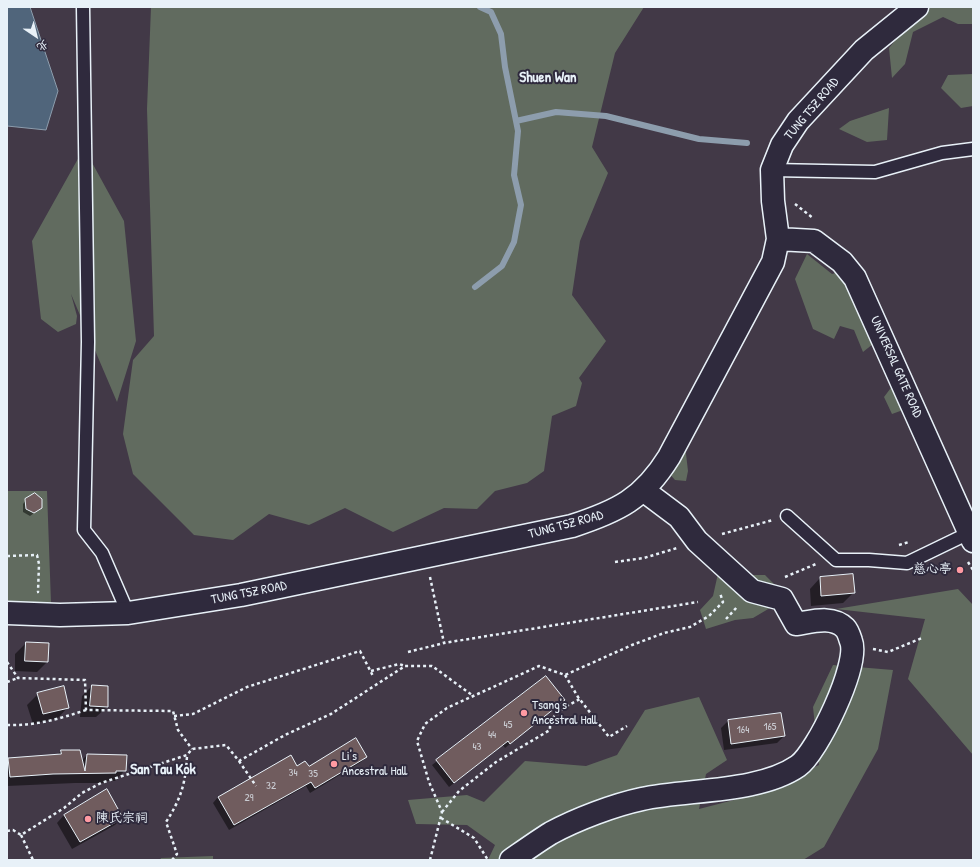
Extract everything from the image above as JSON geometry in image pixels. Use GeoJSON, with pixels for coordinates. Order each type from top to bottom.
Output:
{"type":"FeatureCollection","features":[{"type":"Feature","properties":{"kind":"street","name":"TUNG TSZ ROAD"},"geometry":{"type":"LineString","coordinates":[[7,612],[60,615],[128,613],[241,595],[572,526],[610,513],[632,500],[656,478],[669,457],[734,338],[773,262],[778,239],[773,201],[772,170],[782,145],[798,121],[864,50],[918,7]]}},
{"type":"Feature","properties":{"kind":"street","name":"UNIVERSAL GATE ROAD"},"geometry":{"type":"LineString","coordinates":[[778,239],[814,241],[842,262],[855,278],[966,538]]}},
{"type":"Feature","properties":{"kind":"street"},"geometry":{"type":"LineString","coordinates":[[511,860],[552,833],[613,807],[643,799],[732,788],[775,777],[799,766],[816,743],[850,672],[852,644],[846,628],[831,620],[796,624],[782,599],[752,591],[698,541],[679,517],[643,490]]}},
{"type":"Feature","properties":{"kind":"lane"},"geometry":{"type":"LineString","coordinates":[[83,7],[88,342],[84,530],[102,553],[128,613]]}},
{"type":"Feature","properties":{"kind":"lane"},"geometry":{"type":"LineString","coordinates":[[772,170],[875,172],[942,153],[973,149]]}},
{"type":"Feature","properties":{"kind":"lane"},"geometry":{"type":"LineString","coordinates":[[787,516],[836,560],[868,560],[907,563],[966,538]]}},
{"type":"Feature","properties":{"kind":"path"},"geometry":{"type":"LineString","coordinates":[[966,538],[973,570]]}},
{"type":"Feature","properties":{"kind":"path"},"geometry":{"type":"LineString","coordinates":[[7,556],[37,555],[40,564],[38,592],[31,592]]}},
{"type":"Feature","properties":{"kind":"path"},"geometry":{"type":"LineString","coordinates":[[565,675],[632,645],[664,633],[690,627],[709,616],[723,602],[716,574],[722,564]]}},
{"type":"Feature","properties":{"kind":"path"},"geometry":{"type":"LineString","coordinates":[[430,576],[444,643]]}},
{"type":"Feature","properties":{"kind":"path"},"geometry":{"type":"LineString","coordinates":[[408,652],[444,643],[698,602]]}},
{"type":"Feature","properties":{"kind":"path"},"geometry":{"type":"LineString","coordinates":[[871,648],[888,652],[922,638]]}},
{"type":"Feature","properties":{"kind":"path"},"geometry":{"type":"LineString","coordinates":[[174,716],[194,714],[247,687],[360,651],[373,676]]}},
{"type":"Feature","properties":{"kind":"path"},"geometry":{"type":"LineString","coordinates":[[7,662],[18,678]]}},
{"type":"Feature","properties":{"kind":"path"},"geometry":{"type":"LineString","coordinates":[[371,671],[400,664],[406,666],[432,666],[472,695]]}},
{"type":"Feature","properties":{"kind":"path"},"geometry":{"type":"LineString","coordinates":[[239,761],[285,735],[331,714],[406,666]]}},
{"type":"Feature","properties":{"kind":"path"},"geometry":{"type":"LineString","coordinates":[[442,812],[429,782],[418,741],[425,724],[447,708],[472,695],[539,666],[565,675],[580,699],[609,737],[627,726]]}},
{"type":"Feature","properties":{"kind":"path"},"geometry":{"type":"LineString","coordinates":[[7,682],[18,678],[85,680],[86,710]]}},
{"type":"Feature","properties":{"kind":"path"},"geometry":{"type":"LineString","coordinates":[[430,860],[442,812],[459,791],[496,762],[550,730],[550,720],[565,707],[580,699]]}},
{"type":"Feature","properties":{"kind":"path"},"geometry":{"type":"LineString","coordinates":[[7,725],[24,726],[48,722],[86,710],[173,711],[178,730],[192,749]]}},
{"type":"Feature","properties":{"kind":"path"},"geometry":{"type":"LineString","coordinates":[[21,835],[64,808],[82,793],[101,783],[187,755],[192,749],[226,745],[256,786]]}},
{"type":"Feature","properties":{"kind":"path"},"geometry":{"type":"LineString","coordinates":[[172,860],[177,854],[166,822],[176,806],[186,777],[187,755]]}},
{"type":"Feature","properties":{"kind":"path"},"geometry":{"type":"LineString","coordinates":[[441,818],[474,838],[488,860]]}},
{"type":"Feature","properties":{"kind":"path"},"geometry":{"type":"LineString","coordinates":[[7,831],[13,830],[21,835],[34,860]]}},
{"type":"Feature","properties":{"kind":"green space"},"geometry":{"type":"Polygon","coordinates":[[[151,7],[644,7],[615,53],[592,147],[608,173],[580,241],[572,295],[606,341],[579,378],[582,383],[576,406],[552,416],[544,471],[527,483],[495,491],[477,509],[444,508],[393,532],[345,508],[309,525],[269,514],[233,540],[194,535],[133,474],[123,434],[133,360],[154,336],[147,109],[151,7]]]}},
{"type":"Feature","properties":{"kind":"green space"},"geometry":{"type":"Polygon","coordinates":[[[930,7],[973,7],[973,24],[958,24],[943,17],[913,32],[905,64],[892,78],[889,48],[911,21],[930,7]]]}},
{"type":"Feature","properties":{"kind":"green space"},"geometry":{"type":"Polygon","coordinates":[[[973,74],[973,106],[961,108],[941,88],[948,75],[973,74]]]}},
{"type":"Feature","properties":{"kind":"green space"},"geometry":{"type":"Polygon","coordinates":[[[889,108],[887,140],[867,142],[839,129],[850,121],[889,108]]]}},
{"type":"Feature","properties":{"kind":"green space"},"geometry":{"type":"Polygon","coordinates":[[[84,148],[124,221],[136,341],[117,402],[71,294],[77,316],[76,324],[58,332],[41,319],[32,241],[84,148]]]}},
{"type":"Feature","properties":{"kind":"green space"},"geometry":{"type":"Polygon","coordinates":[[[807,254],[832,274],[853,268],[888,332],[863,352],[854,330],[840,326],[834,339],[813,329],[795,279],[807,254]]]}},
{"type":"Feature","properties":{"kind":"green space"},"geometry":{"type":"Polygon","coordinates":[[[893,385],[903,410],[892,414],[884,397],[893,385]]]}},
{"type":"Feature","properties":{"kind":"green space"},"geometry":{"type":"Polygon","coordinates":[[[685,445],[688,471],[686,481],[675,480],[659,462],[685,445]]]}},
{"type":"Feature","properties":{"kind":"green space"},"geometry":{"type":"Polygon","coordinates":[[[7,491],[47,491],[51,603],[7,602],[7,491]]]}},
{"type":"Feature","properties":{"kind":"green space"},"geometry":{"type":"Polygon","coordinates":[[[719,569],[740,575],[765,575],[776,586],[775,605],[753,618],[735,620],[706,629],[700,610],[713,596],[719,569]]]}},
{"type":"Feature","properties":{"kind":"green space"},"geometry":{"type":"Polygon","coordinates":[[[958,589],[973,605],[973,755],[908,679],[925,619],[836,609],[958,589]]]}},
{"type":"Feature","properties":{"kind":"green space"},"geometry":{"type":"Polygon","coordinates":[[[833,665],[893,670],[878,749],[824,847],[803,860],[488,860],[495,845],[467,825],[416,824],[408,800],[467,795],[484,802],[525,761],[586,766],[617,755],[645,710],[699,697],[727,760],[706,774],[699,809],[753,795],[819,765],[813,707],[833,665]]]}},
{"type":"Feature","properties":{"kind":"green space"},"geometry":{"type":"Polygon","coordinates":[[[213,856],[213,860],[160,860],[161,858],[213,856]]]}},
{"type":"Feature","properties":{"kind":"water"},"geometry":{"type":"Polygon","coordinates":[[[7,7],[30,7],[58,91],[46,130],[7,126],[7,7]]]}},
{"type":"Feature","properties":{"kind":"building"},"geometry":{"type":"Polygon","coordinates":[[[35,493],[42,499],[42,508],[34,513],[26,509],[25,499],[35,493]]]}},
{"type":"Feature","properties":{"kind":"building"},"geometry":{"type":"Polygon","coordinates":[[[853,574],[855,593],[821,596],[820,577],[853,574]]]}},
{"type":"Feature","properties":{"kind":"building"},"geometry":{"type":"Polygon","coordinates":[[[26,642],[49,643],[48,662],[25,661],[26,642]]]}},
{"type":"Feature","properties":{"kind":"building"},"geometry":{"type":"Polygon","coordinates":[[[546,676],[565,700],[510,744],[508,741],[454,783],[436,760],[546,676]]]}},
{"type":"Feature","properties":{"kind":"building"},"geometry":{"type":"Polygon","coordinates":[[[92,685],[108,686],[108,707],[90,706],[92,685]]]}},
{"type":"Feature","properties":{"kind":"building"},"geometry":{"type":"Polygon","coordinates":[[[64,686],[69,708],[43,714],[37,693],[64,686]]]}},
{"type":"Feature","properties":{"kind":"building"},"geometry":{"type":"Polygon","coordinates":[[[781,713],[785,736],[731,744],[728,720],[781,713]]]}},
{"type":"Feature","properties":{"kind":"building"},"geometry":{"type":"Polygon","coordinates":[[[356,738],[367,757],[315,788],[311,782],[234,825],[218,797],[291,755],[297,766],[305,761],[309,766],[356,738]]]}},
{"type":"Feature","properties":{"kind":"building"},"geometry":{"type":"Polygon","coordinates":[[[61,750],[80,750],[85,771],[87,754],[127,755],[126,771],[116,771],[116,773],[53,774],[10,777],[8,758],[61,754],[61,750]]]}},
{"type":"Feature","properties":{"kind":"building"},"geometry":{"type":"Polygon","coordinates":[[[107,789],[123,818],[80,842],[64,815],[107,789]]]}},
{"type":"Feature","properties":{"kind":"waterway"},"geometry":{"type":"LineString","coordinates":[[475,287],[502,266],[514,242],[521,205],[514,175],[518,131],[505,67],[501,34],[491,12],[480,7]]}},
{"type":"Feature","properties":{"kind":"waterway"},"geometry":{"type":"LineString","coordinates":[[516,121],[556,112],[606,116],[699,139],[747,143]]}},
{"type":"Feature","properties":{"kind":"place","name":"慈心亭"},"geometry":{"type":"Point","coordinates":[960,570]}},
{"type":"Feature","properties":{"kind":"place","name":"Tsang's Ancestral Hall"},"geometry":{"type":"Point","coordinates":[524,713]}},
{"type":"Feature","properties":{"kind":"place","name":"Li's Ancestral Hall"},"geometry":{"type":"Point","coordinates":[334,764]}},
{"type":"Feature","properties":{"kind":"place","name":"陳氏宗祠"},"geometry":{"type":"Point","coordinates":[88,819]}},
{"type":"Feature","properties":{"kind":"district","name":"Shuen Wan"},"geometry":{"type":"Point","coordinates":[548,78]}},
{"type":"Feature","properties":{"kind":"district","name":"San Tau Kok"},"geometry":{"type":"Point","coordinates":[163,770]}}]}
